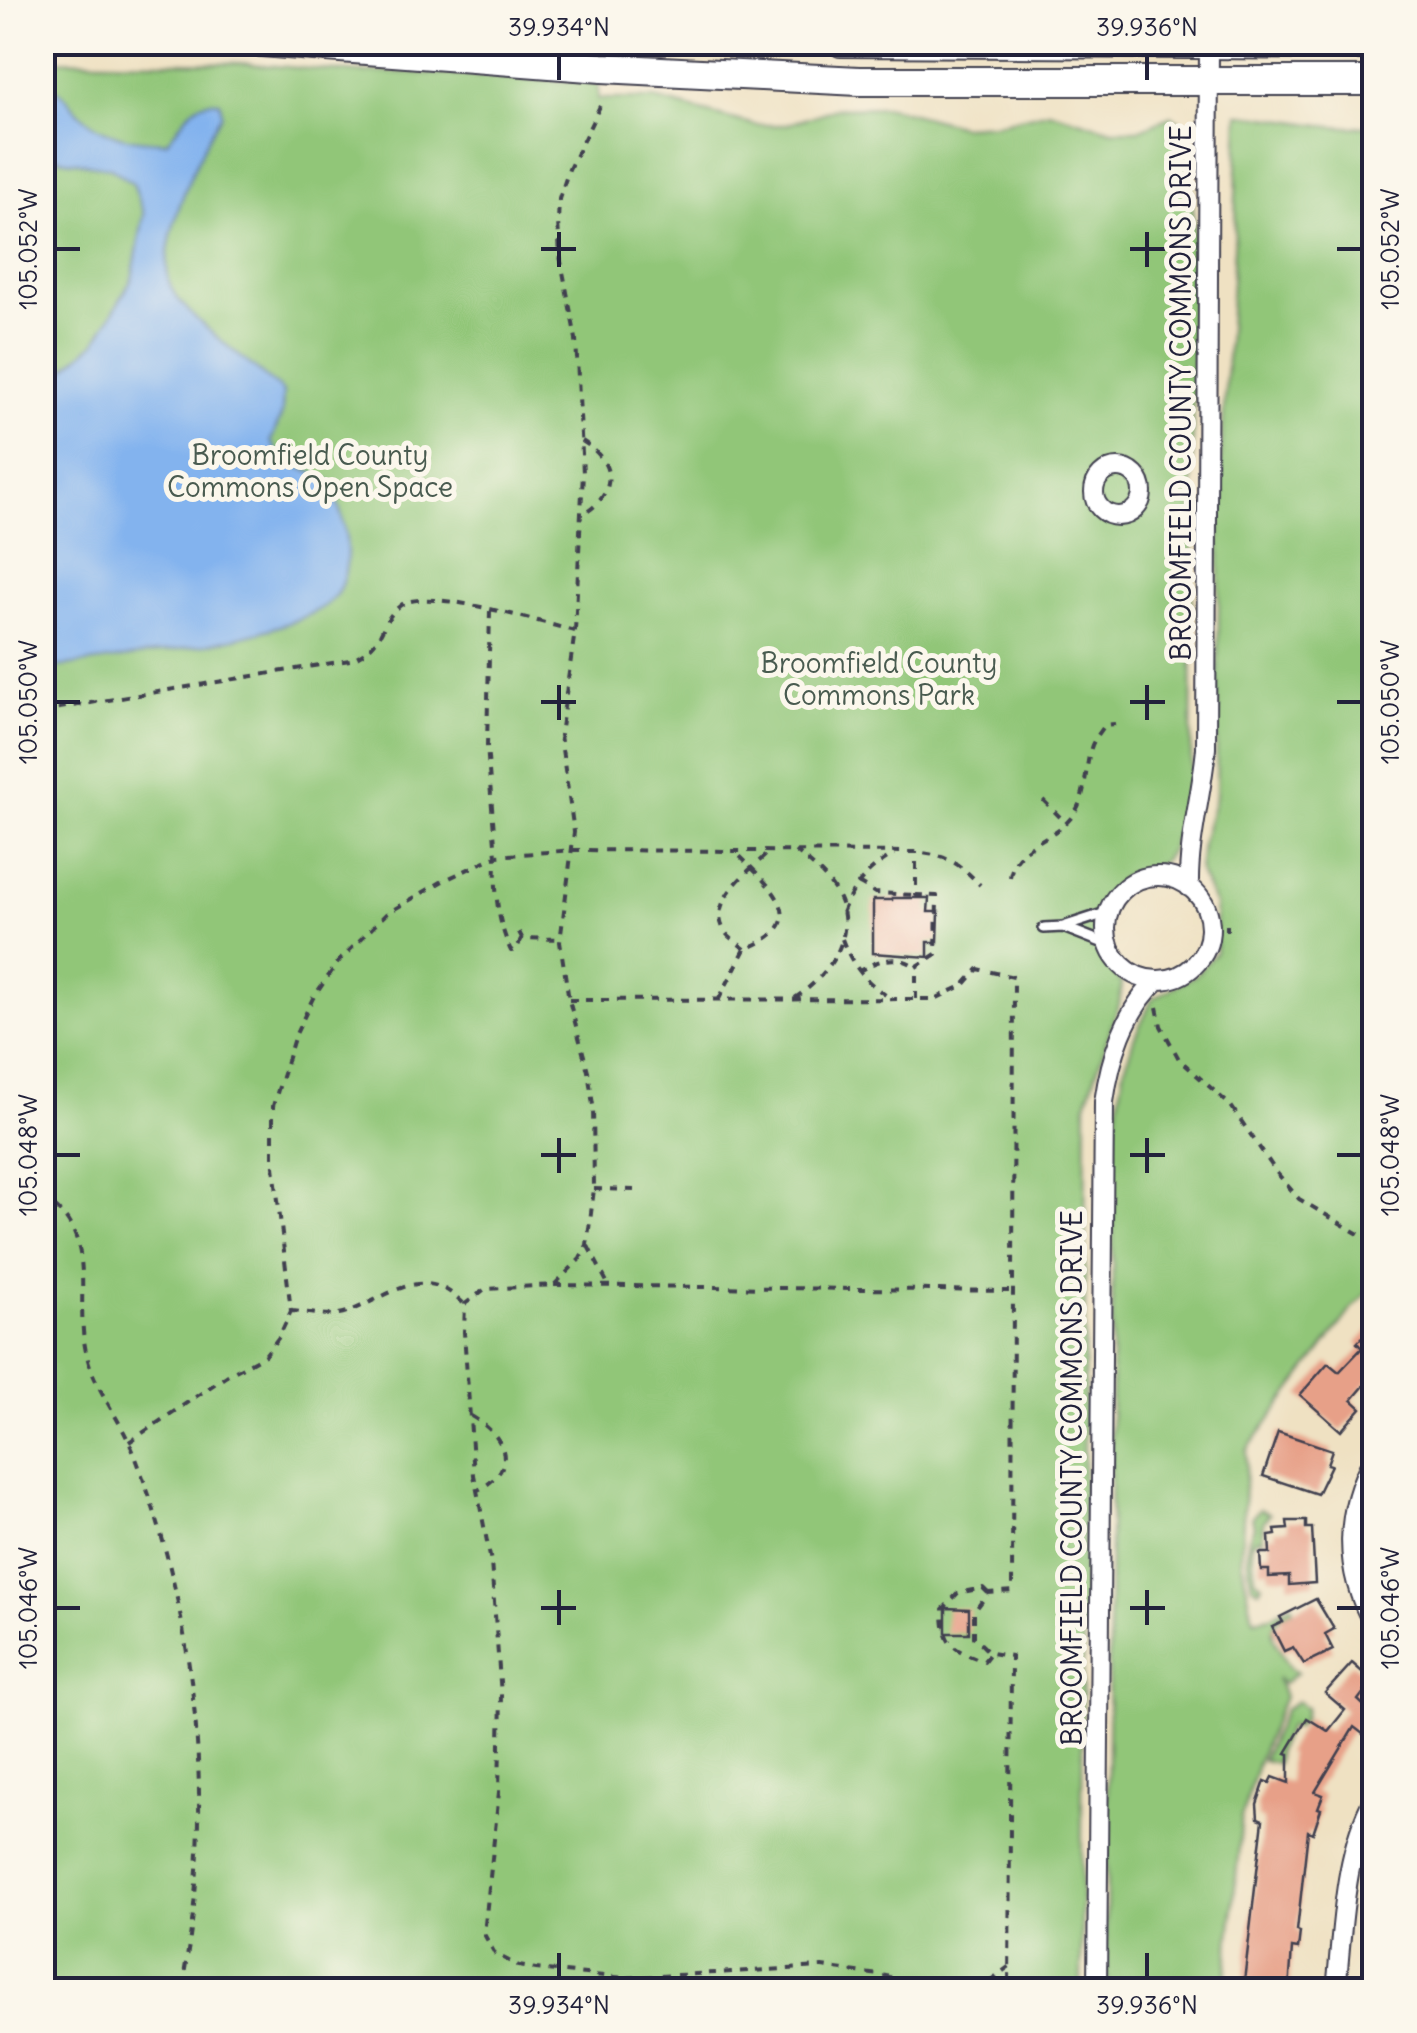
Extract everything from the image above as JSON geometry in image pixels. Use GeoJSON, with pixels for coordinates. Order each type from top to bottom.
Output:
{"type":"FeatureCollection","features":[{"type":"Feature","properties":{"kind":"main road"},"geometry":{"type":"LineString","coordinates":[[261,42],[568,54],[859,81],[1374,81]]}},
{"type":"Feature","properties":{"kind":"main road"},"geometry":{"type":"LineString","coordinates":[[841,42],[1374,45]]}},
{"type":"Feature","properties":{"kind":"street","name":"BROOMFIELD COUNTY COMMONS DRIVE"},"geometry":{"type":"LineString","coordinates":[[1159,876],[1177,854],[1192,823],[1202,791],[1206,748],[1209,44]]}},
{"type":"Feature","properties":{"kind":"street","name":"BROOMFIELD COUNTY COMMONS DRIVE"},"geometry":{"type":"LineString","coordinates":[[1189,886],[1192,823]]}},
{"type":"Feature","properties":{"kind":"street"},"geometry":{"type":"LineString","coordinates":[[1159,876],[1175,878],[1189,886],[1206,907],[1210,928],[1208,943],[1193,967],[1174,978],[1158,980],[1141,978],[1128,970],[1116,959],[1106,928],[1109,912],[1123,889],[1143,878],[1159,876]]}},
{"type":"Feature","properties":{"kind":"street"},"geometry":{"type":"LineString","coordinates":[[1122,1035],[1128,970]]}},
{"type":"Feature","properties":{"kind":"street","name":"BROOMFIELD COUNTY COMMONS DRIVE"},"geometry":{"type":"LineString","coordinates":[[1097,1990],[1102,1138],[1105,1092],[1122,1035],[1138,1001],[1158,980]]}},
{"type":"Feature","properties":{"kind":"street"},"geometry":{"type":"LineString","coordinates":[[1374,1456],[1356,1498],[1350,1550],[1361,1598],[1374,1625]]}},
{"type":"Feature","properties":{"kind":"street"},"geometry":{"type":"LineString","coordinates":[[1336,1990],[1350,1870],[1356,1842],[1374,1798]]}},
{"type":"Feature","properties":{"kind":"lane"},"geometry":{"type":"LineString","coordinates":[[1044,928],[1063,927],[1109,912]]}},
{"type":"Feature","properties":{"kind":"lane"},"geometry":{"type":"LineString","coordinates":[[1063,927],[1109,945]]}},
{"type":"Feature","properties":{"kind":"path"},"geometry":{"type":"LineString","coordinates":[[554,1286],[580,1259],[587,1245],[594,1189],[593,1106],[560,939],[574,850],[560,735],[575,631],[582,441],[576,340],[560,256],[558,222],[560,198],[569,170],[600,106]]}},
{"type":"Feature","properties":{"kind":"path"},"geometry":{"type":"LineString","coordinates":[[582,441],[597,450],[609,475],[608,489],[598,505],[582,515]]}},
{"type":"Feature","properties":{"kind":"path"},"geometry":{"type":"LineString","coordinates":[[42,711],[350,660],[367,653],[401,605],[413,600],[452,601],[575,631]]}},
{"type":"Feature","properties":{"kind":"path"},"geometry":{"type":"LineString","coordinates":[[490,610],[487,746],[499,922],[512,950],[516,950],[520,935],[560,939]]}},
{"type":"Feature","properties":{"kind":"path"},"geometry":{"type":"LineString","coordinates":[[1010,877],[1016,860],[1025,850],[1066,823],[1082,802],[1092,743],[1105,725],[1115,724]]}},
{"type":"Feature","properties":{"kind":"path"},"geometry":{"type":"LineString","coordinates":[[1043,800],[1066,823]]}},
{"type":"Feature","properties":{"kind":"path"},"geometry":{"type":"LineString","coordinates":[[129,1442],[228,1375],[248,1366],[279,1337],[291,1311],[273,1140],[274,1106],[294,1038],[313,998],[339,961],[386,914],[496,856],[574,850],[916,852],[943,855],[963,867],[980,885]]}},
{"type":"Feature","properties":{"kind":"path"},"geometry":{"type":"LineString","coordinates":[[718,1000],[745,949],[768,940],[780,928],[784,913],[780,897],[735,850]]}},
{"type":"Feature","properties":{"kind":"path"},"geometry":{"type":"LineString","coordinates":[[745,949],[726,932],[720,916],[723,901],[770,850]]}},
{"type":"Feature","properties":{"kind":"path"},"geometry":{"type":"LineString","coordinates":[[795,851],[832,886],[842,913],[842,939],[848,958],[877,990],[893,1000]]}},
{"type":"Feature","properties":{"kind":"path"},"geometry":{"type":"LineString","coordinates":[[842,913],[866,872],[898,852]]}},
{"type":"Feature","properties":{"kind":"path"},"geometry":{"type":"LineString","coordinates":[[916,852],[916,895]]}},
{"type":"Feature","properties":{"kind":"path"},"geometry":{"type":"LineString","coordinates":[[858,883],[875,893],[937,896],[936,954],[916,967]]}},
{"type":"Feature","properties":{"kind":"path"},"geometry":{"type":"LineString","coordinates":[[792,1000],[830,969],[842,939]]}},
{"type":"Feature","properties":{"kind":"path"},"geometry":{"type":"LineString","coordinates":[[858,972],[875,960],[906,960],[916,967]]}},
{"type":"Feature","properties":{"kind":"path"},"geometry":{"type":"LineString","coordinates":[[916,967],[916,1000]]}},
{"type":"Feature","properties":{"kind":"path"},"geometry":{"type":"LineString","coordinates":[[570,1000],[916,1000],[945,997],[978,969],[1014,977],[1012,1591],[988,1592],[983,1588],[958,1594],[943,1609],[943,1631],[954,1650],[984,1661],[990,1654]]}},
{"type":"Feature","properties":{"kind":"path"},"geometry":{"type":"LineString","coordinates":[[1157,1007],[1161,1026],[1179,1059],[1231,1106],[1298,1199],[1374,1243]]}},
{"type":"Feature","properties":{"kind":"path"},"geometry":{"type":"LineString","coordinates":[[594,1189],[638,1190]]}},
{"type":"Feature","properties":{"kind":"path"},"geometry":{"type":"LineString","coordinates":[[42,1196],[59,1207],[73,1224],[82,1260],[82,1330],[87,1358],[129,1442],[150,1497],[193,1698],[198,1742],[198,1863],[192,1939],[181,1990]]}},
{"type":"Feature","properties":{"kind":"path"},"geometry":{"type":"LineString","coordinates":[[587,1245],[609,1286]]}},
{"type":"Feature","properties":{"kind":"path"},"geometry":{"type":"LineString","coordinates":[[291,1311],[344,1313],[403,1286],[424,1282],[452,1292],[465,1304],[478,1490],[492,1562],[501,1711],[495,1850],[484,1934],[495,1954],[519,1966],[603,1976],[706,1976],[787,1966],[822,1966],[886,1976],[935,1990]]}},
{"type":"Feature","properties":{"kind":"path"},"geometry":{"type":"LineString","coordinates":[[465,1304],[485,1289],[554,1286],[1011,1292]]}},
{"type":"Feature","properties":{"kind":"path"},"geometry":{"type":"LineString","coordinates":[[472,1416],[485,1424],[504,1448],[504,1464],[478,1490]]}},
{"type":"Feature","properties":{"kind":"path"},"geometry":{"type":"LineString","coordinates":[[988,1592],[974,1612],[974,1637],[990,1654],[1011,1656],[1009,1990]]}},
{"type":"Feature","properties":{"kind":"path"},"geometry":{"type":"LineString","coordinates":[[977,1990],[1010,1966]]}},
{"type":"Feature","properties":{"kind":"path"},"geometry":{"type":"LineString","coordinates":[[599,1990],[603,1976]]}},
{"type":"Feature","properties":{"kind":"green space"},"geometry":{"type":"Polygon","coordinates":[[[43,60],[240,63],[361,73],[584,82],[599,84],[598,99],[655,99],[755,125],[785,125],[838,108],[889,107],[962,126],[994,124],[1049,111],[1112,130],[1138,130],[1172,116],[1189,128],[1194,232],[1191,772],[1172,848],[1161,863],[1124,876],[1099,905],[1095,923],[1098,950],[1122,984],[1119,1005],[1086,1103],[1081,1990],[43,1990],[43,60]]]}},
{"type":"Feature","properties":{"kind":"green space"},"geometry":{"type":"Polygon","coordinates":[[[1239,114],[1323,125],[1374,126],[1374,1286],[1354,1306],[1247,1450],[1241,1558],[1252,1613],[1254,1619],[1271,1616],[1292,1604],[1293,1610],[1274,1625],[1273,1635],[1286,1662],[1297,1673],[1283,1684],[1277,1678],[1284,1697],[1258,1761],[1242,1815],[1225,1990],[1109,1990],[1106,1956],[1114,1129],[1124,1071],[1152,999],[1196,975],[1216,952],[1215,905],[1199,871],[1202,842],[1216,794],[1221,455],[1239,114]]]}},
{"type":"Feature","properties":{"kind":"green space"},"geometry":{"type":"Polygon","coordinates":[[[1260,1509],[1270,1514],[1263,1522],[1262,1540],[1258,1538],[1251,1544],[1255,1578],[1262,1585],[1259,1590],[1252,1586],[1247,1555],[1254,1527],[1252,1517],[1260,1509]]]}},
{"type":"Feature","properties":{"kind":"green space"},"geometry":{"type":"Polygon","coordinates":[[[1297,1701],[1306,1708],[1303,1720],[1296,1727],[1289,1726],[1277,1751],[1277,1763],[1262,1760],[1285,1709],[1297,1701]]]}},
{"type":"Feature","properties":{"kind":"water"},"geometry":{"type":"Polygon","coordinates":[[[42,85],[61,94],[96,126],[115,135],[145,141],[166,142],[195,107],[220,102],[222,114],[182,199],[167,270],[171,287],[190,312],[283,392],[282,414],[271,441],[281,459],[330,481],[346,537],[346,566],[337,593],[319,609],[288,623],[201,645],[43,669],[43,383],[51,381],[96,342],[132,279],[144,214],[133,183],[111,168],[60,159],[43,144],[42,85]]]}},
{"type":"Feature","properties":{"kind":"building"},"geometry":{"type":"Polygon","coordinates":[[[929,898],[928,912],[939,912],[938,942],[928,942],[928,957],[873,953],[873,900],[929,898]]]}},
{"type":"Feature","properties":{"kind":"building"},"geometry":{"type":"Polygon","coordinates":[[[1374,1325],[1374,1374],[1352,1400],[1361,1408],[1341,1431],[1300,1395],[1328,1363],[1339,1372],[1362,1348],[1357,1343],[1374,1325]]]}},
{"type":"Feature","properties":{"kind":"building"},"geometry":{"type":"Polygon","coordinates":[[[1278,1432],[1332,1450],[1327,1464],[1331,1465],[1317,1494],[1263,1476],[1278,1432]]]}},
{"type":"Feature","properties":{"kind":"building"},"geometry":{"type":"Polygon","coordinates":[[[1287,1521],[1306,1521],[1306,1528],[1312,1528],[1315,1583],[1289,1585],[1289,1576],[1269,1577],[1269,1570],[1261,1570],[1260,1553],[1270,1553],[1269,1536],[1276,1535],[1275,1530],[1288,1529],[1287,1521]]]}},
{"type":"Feature","properties":{"kind":"building"},"geometry":{"type":"Polygon","coordinates":[[[1316,1599],[1334,1629],[1325,1634],[1333,1650],[1304,1664],[1293,1647],[1284,1651],[1272,1627],[1283,1622],[1280,1617],[1316,1599]]]}},
{"type":"Feature","properties":{"kind":"building"},"geometry":{"type":"Polygon","coordinates":[[[946,1608],[969,1609],[969,1633],[946,1633],[946,1608]]]}},
{"type":"Feature","properties":{"kind":"building"},"geometry":{"type":"Polygon","coordinates":[[[1352,1663],[1370,1679],[1358,1700],[1374,1715],[1374,1721],[1363,1734],[1354,1727],[1315,1792],[1323,1795],[1313,1833],[1308,1831],[1298,1949],[1292,1948],[1289,1990],[1243,1990],[1263,1820],[1258,1818],[1257,1804],[1265,1781],[1270,1783],[1273,1777],[1289,1783],[1286,1753],[1307,1718],[1328,1731],[1345,1710],[1325,1693],[1352,1663]]]}},
{"type":"Feature","properties":{"kind":"park label","name":"Broomfield County Commons Open Space"},"geometry":{"type":"Point","coordinates":[310,471]}},
{"type":"Feature","properties":{"kind":"park label","name":"Broomfield County Commons Park"},"geometry":{"type":"Point","coordinates":[879,679]}}]}
